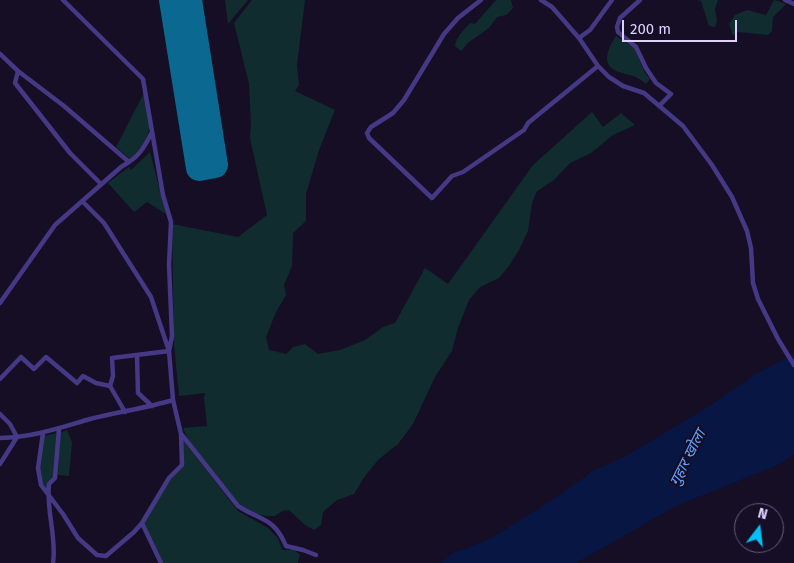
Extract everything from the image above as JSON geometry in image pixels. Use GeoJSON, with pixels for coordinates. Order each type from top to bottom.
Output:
{"type":"FeatureCollection","features":[{"type":"Feature","properties":{"kind":"street"},"geometry":{"type":"LineString","coordinates":[[62,0],[143,79],[164,195],[171,222],[169,264],[172,336],[169,350]]}},
{"type":"Feature","properties":{"kind":"street"},"geometry":{"type":"LineString","coordinates":[[481,0],[458,18],[444,34],[404,100],[393,113],[371,127],[367,133],[369,138],[432,198],[452,176],[463,172],[524,130],[528,123],[598,66]]}},
{"type":"Feature","properties":{"kind":"street"},"geometry":{"type":"LineString","coordinates":[[541,0],[552,7],[579,38],[598,66],[609,77],[623,86],[644,93],[683,126],[712,165],[732,197],[747,230],[751,248],[752,282],[758,299],[794,364]]}},
{"type":"Feature","properties":{"kind":"street"},"geometry":{"type":"LineString","coordinates":[[579,38],[590,30],[612,0]]}},
{"type":"Feature","properties":{"kind":"street"},"geometry":{"type":"LineString","coordinates":[[640,0],[620,18],[617,27],[618,32],[636,47],[656,83],[671,94],[659,106]]}},
{"type":"Feature","properties":{"kind":"street"},"geometry":{"type":"LineString","coordinates":[[785,0],[794,4]]}},
{"type":"Feature","properties":{"kind":"street"},"geometry":{"type":"LineString","coordinates":[[0,54],[129,162]]}},
{"type":"Feature","properties":{"kind":"street"},"geometry":{"type":"LineString","coordinates":[[18,71],[15,83],[70,153],[101,184]]}},
{"type":"Feature","properties":{"kind":"street"},"geometry":{"type":"LineString","coordinates":[[0,303],[55,225],[101,184],[137,157],[144,149],[153,130]]}},
{"type":"Feature","properties":{"kind":"street"},"geometry":{"type":"LineString","coordinates":[[43,433],[38,468],[41,485],[64,514],[78,538],[97,556],[106,556],[134,532],[142,523],[169,478],[182,465],[181,434],[173,400],[169,350],[151,296],[104,223],[83,202]]}},
{"type":"Feature","properties":{"kind":"street"},"geometry":{"type":"LineString","coordinates":[[125,412],[110,386],[113,376],[112,358],[169,350]]}},
{"type":"Feature","properties":{"kind":"street"},"geometry":{"type":"LineString","coordinates":[[137,356],[138,393],[152,406]]}},
{"type":"Feature","properties":{"kind":"street"},"geometry":{"type":"LineString","coordinates":[[0,379],[21,357],[34,368],[46,357],[77,383],[83,376],[96,383],[110,386]]}},
{"type":"Feature","properties":{"kind":"street"},"geometry":{"type":"LineString","coordinates":[[0,438],[17,438],[43,433],[173,400]]}},
{"type":"Feature","properties":{"kind":"street"},"geometry":{"type":"LineString","coordinates":[[0,414],[10,424],[17,438]]}},
{"type":"Feature","properties":{"kind":"street"},"geometry":{"type":"LineString","coordinates":[[53,563],[55,552],[49,520],[48,495],[49,484],[55,478],[59,429]]}},
{"type":"Feature","properties":{"kind":"street"},"geometry":{"type":"LineString","coordinates":[[181,434],[238,506],[249,514],[262,518],[274,525],[281,533],[286,546],[316,555]]}},
{"type":"Feature","properties":{"kind":"street"},"geometry":{"type":"LineString","coordinates":[[0,464],[17,438]]}},
{"type":"Feature","properties":{"kind":"street"},"geometry":{"type":"LineString","coordinates":[[142,523],[161,563]]}},
{"type":"Feature","properties":{"kind":"green space"},"geometry":{"type":"Polygon","coordinates":[[[225,0],[248,0],[228,24],[225,0]]]}},
{"type":"Feature","properties":{"kind":"green space"},"geometry":{"type":"Polygon","coordinates":[[[252,0],[305,0],[297,65],[299,85],[295,91],[335,110],[319,150],[306,194],[306,221],[293,233],[292,266],[284,285],[286,295],[276,312],[266,337],[269,350],[286,354],[293,347],[305,344],[318,354],[340,350],[365,340],[383,327],[395,323],[425,268],[448,284],[533,165],[592,112],[603,127],[621,113],[635,125],[613,135],[591,153],[570,163],[554,180],[537,191],[532,203],[528,231],[519,250],[499,278],[480,287],[469,300],[458,328],[452,351],[435,377],[413,424],[398,444],[379,459],[365,476],[354,494],[337,500],[323,512],[321,525],[314,530],[305,525],[289,510],[282,511],[275,516],[266,516],[253,513],[238,503],[188,439],[183,428],[207,426],[205,393],[179,396],[174,344],[172,224],[238,237],[267,215],[250,138],[249,84],[234,23],[252,0]]]}},
{"type":"Feature","properties":{"kind":"green space"},"geometry":{"type":"Polygon","coordinates":[[[496,0],[511,0],[513,8],[506,15],[497,17],[489,28],[469,42],[461,51],[455,46],[459,37],[470,23],[475,24],[496,0]]]}},
{"type":"Feature","properties":{"kind":"green space"},"geometry":{"type":"Polygon","coordinates":[[[698,0],[718,0],[715,9],[717,21],[715,27],[709,26],[701,1],[698,0]]]}},
{"type":"Feature","properties":{"kind":"green space"},"geometry":{"type":"Polygon","coordinates":[[[774,0],[786,4],[773,17],[772,31],[768,35],[738,32],[733,36],[729,24],[735,15],[747,10],[766,15],[774,0]]]}},
{"type":"Feature","properties":{"kind":"green space"},"geometry":{"type":"Polygon","coordinates":[[[616,36],[634,48],[645,73],[650,79],[646,84],[609,66],[607,57],[616,36]]]}},
{"type":"Feature","properties":{"kind":"green space"},"geometry":{"type":"Polygon","coordinates":[[[144,93],[149,129],[144,143],[130,159],[116,147],[144,93]]]}},
{"type":"Feature","properties":{"kind":"green space"},"geometry":{"type":"Polygon","coordinates":[[[150,152],[166,214],[147,202],[134,212],[108,183],[129,167],[131,170],[150,152]]]}},
{"type":"Feature","properties":{"kind":"green space"},"geometry":{"type":"Polygon","coordinates":[[[67,430],[72,442],[69,476],[58,475],[60,433],[67,430]]]}},
{"type":"Feature","properties":{"kind":"green space"},"geometry":{"type":"Polygon","coordinates":[[[57,433],[54,477],[48,482],[47,490],[43,484],[40,471],[44,436],[57,433]]]}},
{"type":"Feature","properties":{"kind":"green space"},"geometry":{"type":"Polygon","coordinates":[[[183,440],[238,511],[268,528],[278,538],[282,550],[294,550],[300,555],[298,563],[163,563],[144,522],[171,479],[183,466],[183,440]]]}},
{"type":"Feature","properties":{"kind":"water","name":"गुहार खोला"},"geometry":{"type":"Polygon","coordinates":[[[794,354],[794,454],[780,464],[676,506],[576,563],[441,563],[453,553],[490,539],[557,497],[593,471],[626,456],[711,405],[756,374],[794,354]]]}},
{"type":"Feature","properties":{"kind":"runway"},"geometry":{"type":"LineString","coordinates":[[172,0],[199,168],[215,165],[189,0]]}}]}
